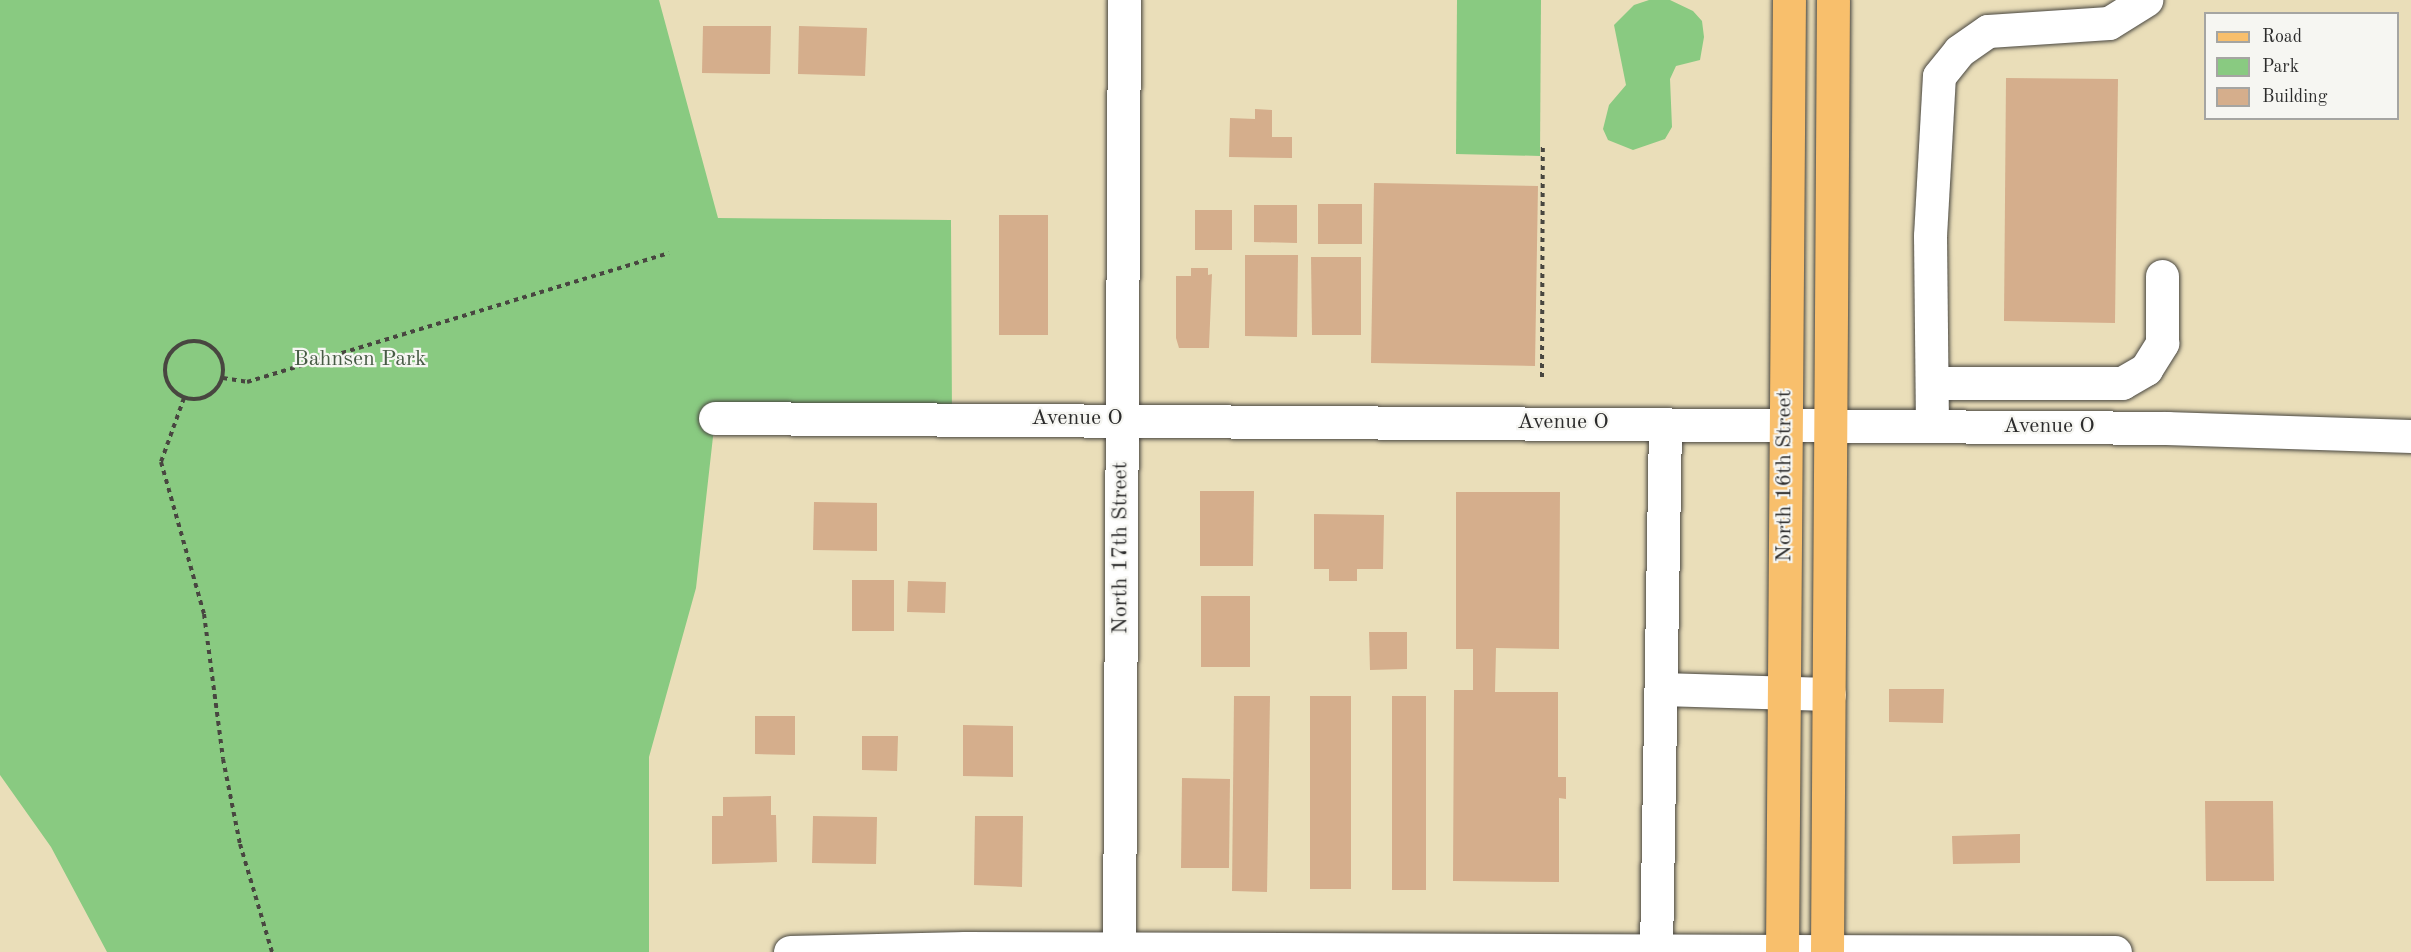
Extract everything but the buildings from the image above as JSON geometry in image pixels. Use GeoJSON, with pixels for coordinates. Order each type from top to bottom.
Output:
{"type":"FeatureCollection","features":[{"type":"Feature","properties":{"kind":"main road","name":"North 16th Street"},"geometry":{"type":"LineString","coordinates":[[1782,951],[1789,0]]}},
{"type":"Feature","properties":{"kind":"main road","name":"North 16th Street"},"geometry":{"type":"LineString","coordinates":[[1827,951],[1833,0]]}},
{"type":"Feature","properties":{"kind":"street","name":"North 17th Street"},"geometry":{"type":"LineString","coordinates":[[1119,951],[1124,0]]}},
{"type":"Feature","properties":{"kind":"street"},"geometry":{"type":"LineString","coordinates":[[1932,426],[1930,236],[1940,76],[1959,51],[1988,31],[2109,23],[2146,0]]}},
{"type":"Feature","properties":{"kind":"street"},"geometry":{"type":"LineString","coordinates":[[1932,383],[2122,383],[2146,369],[2162,343],[2162,276]]}},
{"type":"Feature","properties":{"kind":"street","name":"Avenue O"},"geometry":{"type":"LineString","coordinates":[[715,418],[2167,428],[2411,436]]}},
{"type":"Feature","properties":{"kind":"street"},"geometry":{"type":"LineString","coordinates":[[1656,951],[1665,424]]}},
{"type":"Feature","properties":{"kind":"street"},"geometry":{"type":"LineString","coordinates":[[1661,689],[1829,694]]}},
{"type":"Feature","properties":{"kind":"street"},"geometry":{"type":"LineString","coordinates":[[789,952],[2115,952]]}},
{"type":"Feature","properties":{"kind":"path"},"geometry":{"type":"LineString","coordinates":[[1542,377],[1543,147]]}},
{"type":"Feature","properties":{"kind":"path"},"geometry":{"type":"LineString","coordinates":[[223,378],[247,382],[669,253]]}},
{"type":"Feature","properties":{"kind":"path"},"geometry":{"type":"LineString","coordinates":[[197,341],[216,349],[224,368],[219,387],[202,399],[184,398],[166,378],[167,359],[178,345],[197,341]]}},
{"type":"Feature","properties":{"kind":"path"},"geometry":{"type":"LineString","coordinates":[[184,398],[161,462],[204,614],[223,759],[240,844],[272,952]]}},
{"type":"Feature","properties":{"kind":"green space","name":"Bahnsen Park"},"geometry":{"type":"Polygon","coordinates":[[[0,0],[659,0],[718,218],[951,220],[952,419],[715,419],[696,588],[649,757],[649,952],[107,952],[51,847],[0,775],[0,0]]]}},
{"type":"Feature","properties":{"kind":"green space"},"geometry":{"type":"Polygon","coordinates":[[[1457,0],[1541,0],[1540,156],[1456,154],[1457,0]]]}},
{"type":"Feature","properties":{"kind":"green space"},"geometry":{"type":"Polygon","coordinates":[[[1649,0],[1670,0],[1693,11],[1702,21],[1704,37],[1700,60],[1676,66],[1670,79],[1672,127],[1665,139],[1633,150],[1608,140],[1603,129],[1609,105],[1626,85],[1614,25],[1634,5],[1649,0]]]}}]}
